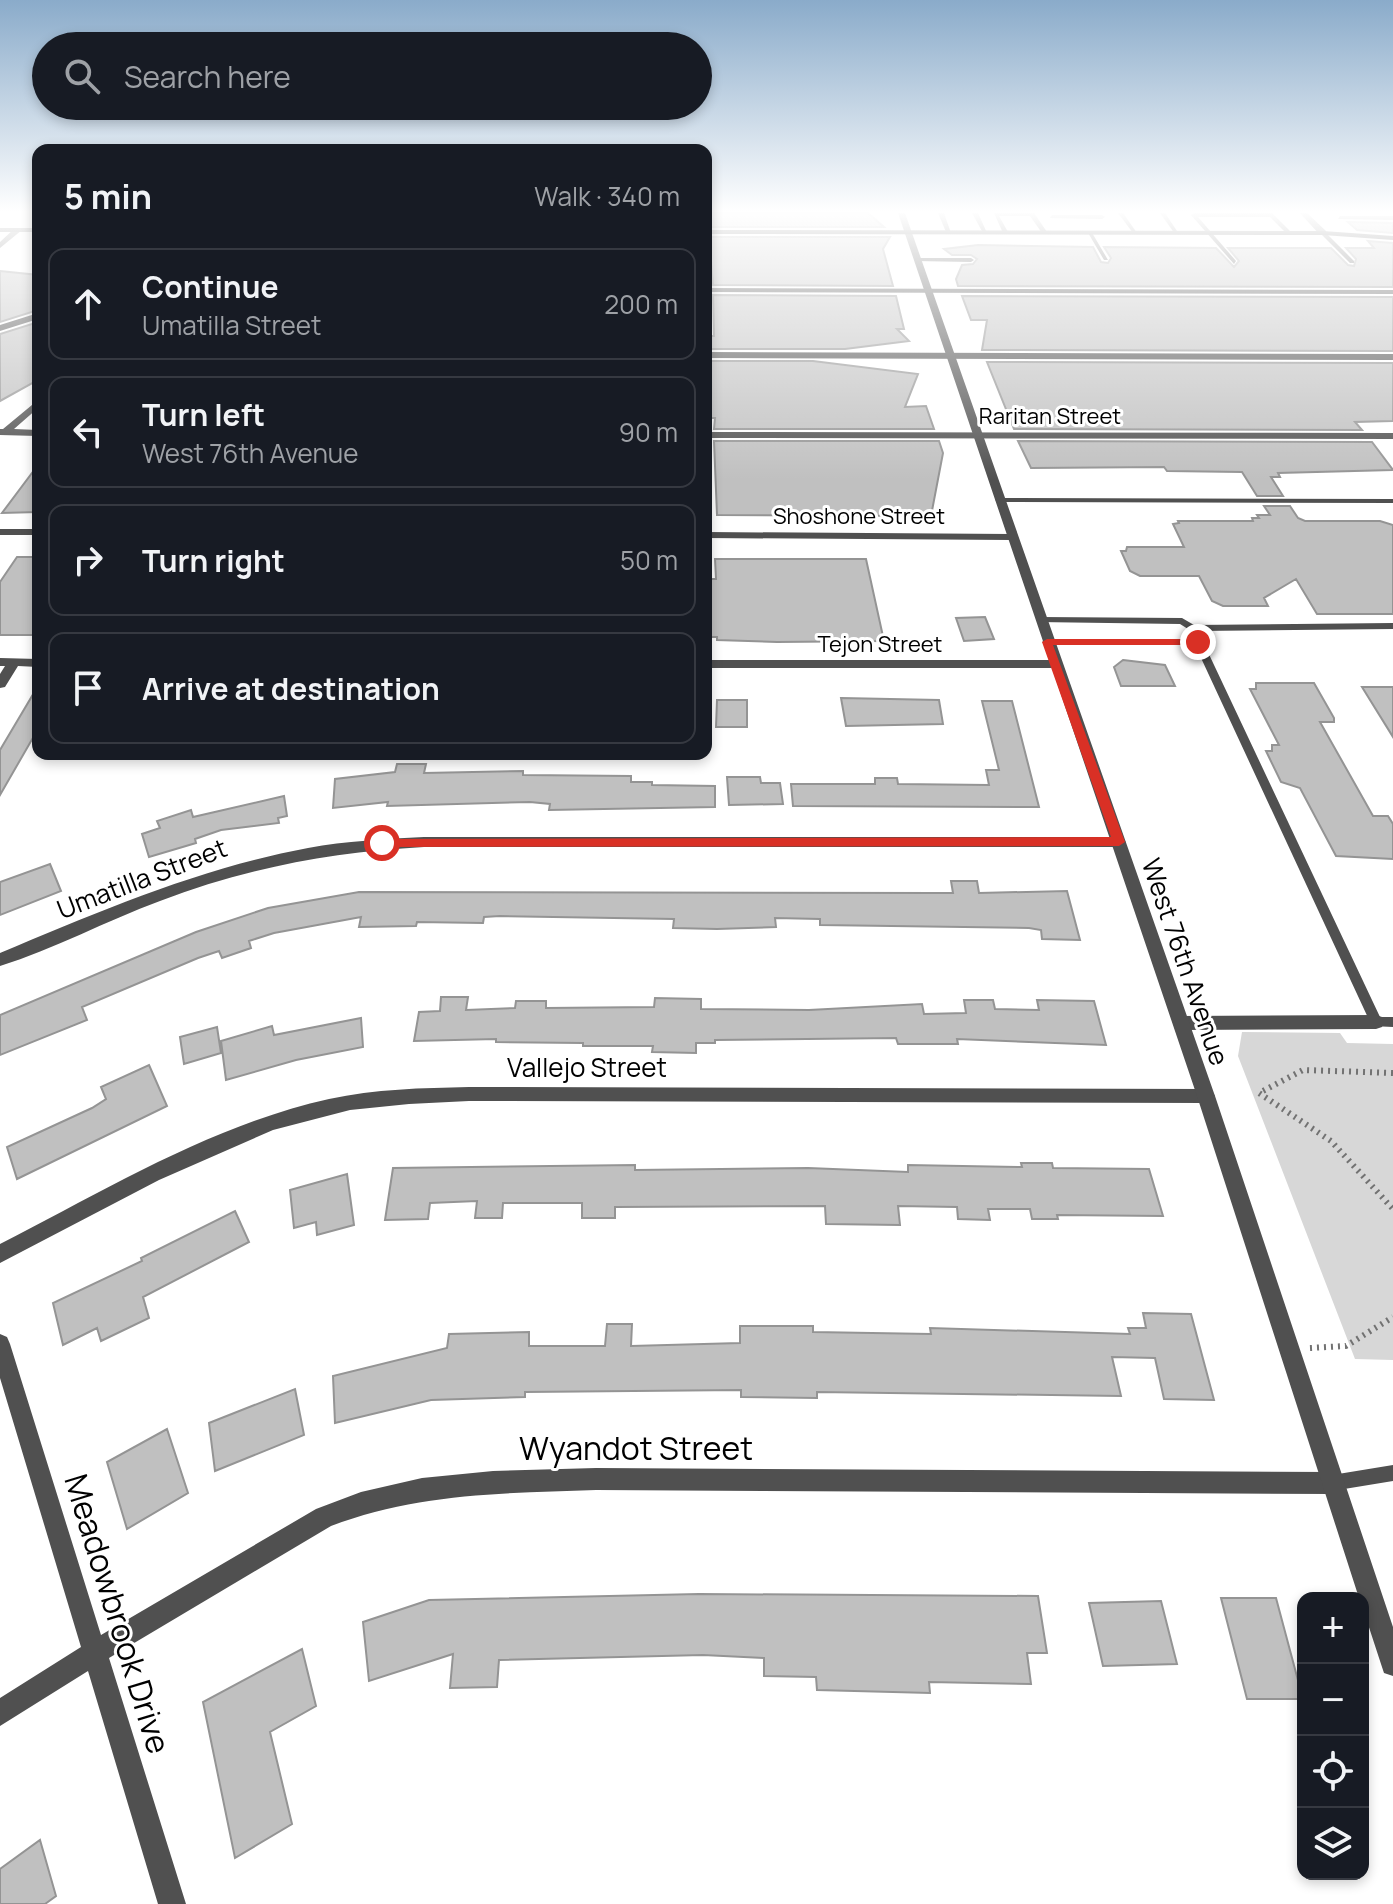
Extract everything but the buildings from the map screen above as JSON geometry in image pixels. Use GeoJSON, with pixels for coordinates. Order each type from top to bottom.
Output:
{"type":"FeatureCollection","features":[{"type":"Feature","properties":{"kind":"street","name":"West 76th Avenue"},"geometry":{"type":"LineString","coordinates":[[931,302],[1206,1096],[1393,1664]]}},
{"type":"Feature","properties":{"kind":"street"},"geometry":{"type":"LineString","coordinates":[[0,328],[32,318]]}},
{"type":"Feature","properties":{"kind":"street"},"geometry":{"type":"LineString","coordinates":[[712,355],[1393,357]]}},
{"type":"Feature","properties":{"kind":"street"},"geometry":{"type":"LineString","coordinates":[[3,432],[32,408]]}},
{"type":"Feature","properties":{"kind":"street"},"geometry":{"type":"LineString","coordinates":[[3,432],[32,433]]}},
{"type":"Feature","properties":{"kind":"street","name":"Raritan Street"},"geometry":{"type":"LineString","coordinates":[[712,435],[1393,436]]}},
{"type":"Feature","properties":{"kind":"street"},"geometry":{"type":"LineString","coordinates":[[0,532],[32,532]]}},
{"type":"Feature","properties":{"kind":"street","name":"Shoshone Street"},"geometry":{"type":"LineString","coordinates":[[712,535],[1011,537]]}},
{"type":"Feature","properties":{"kind":"street"},"geometry":{"type":"LineString","coordinates":[[0,684],[7,662],[32,663]]}},
{"type":"Feature","properties":{"kind":"street","name":"Tejon Street"},"geometry":{"type":"LineString","coordinates":[[712,664],[1055,664]]}},
{"type":"Feature","properties":{"kind":"street","name":"Umatilla Street"},"geometry":{"type":"LineString","coordinates":[[0,960],[193,881],[328,848],[424,842],[1119,842]]}},
{"type":"Feature","properties":{"kind":"street"},"geometry":{"type":"LineString","coordinates":[[1181,1023],[1384,1022]]}},
{"type":"Feature","properties":{"kind":"street","name":"Vallejo Street"},"geometry":{"type":"LineString","coordinates":[[0,1254],[216,1145],[276,1122],[361,1101],[469,1094],[1206,1096]]}},
{"type":"Feature","properties":{"kind":"street","name":"Meadowbrook Drive"},"geometry":{"type":"LineString","coordinates":[[0,1344],[172,1904]]}},
{"type":"Feature","properties":{"kind":"street","name":"Wyandot Street"},"geometry":{"type":"LineString","coordinates":[[0,1713],[95,1652],[314,1522],[361,1503],[422,1489],[493,1482],[596,1479],[1332,1483]]}},
{"type":"Feature","properties":{"kind":"lane"},"geometry":{"type":"LineString","coordinates":[[999,500],[1393,501]]}},
{"type":"Feature","properties":{"kind":"lane"},"geometry":{"type":"LineString","coordinates":[[1040,620],[1182,621],[1192,628],[1384,1022]]}},
{"type":"Feature","properties":{"kind":"lane"},"geometry":{"type":"LineString","coordinates":[[1192,628],[1393,626]]}},
{"type":"Feature","properties":{"kind":"lane"},"geometry":{"type":"LineString","coordinates":[[1047,642],[1198,642]]}},
{"type":"Feature","properties":{"kind":"lane"},"geometry":{"type":"LineString","coordinates":[[1332,1483],[1393,1473]]}},
{"type":"Feature","properties":{"kind":"path"},"geometry":{"type":"LineString","coordinates":[[1393,1073],[1303,1070],[1259,1093],[1331,1141],[1393,1209]]}},
{"type":"Feature","properties":{"kind":"path"},"geometry":{"type":"LineString","coordinates":[[1289,1350],[1346,1346],[1393,1317]]}},
{"type":"Feature","properties":{"kind":"shaded area"},"geometry":{"type":"Polygon","coordinates":[[[1242,1032],[1340,1033],[1347,1043],[1393,1044],[1393,1360],[1355,1359],[1238,1056],[1242,1032]]]}},
{"type":"Feature","properties":{"kind":"route"},"geometry":{"type":"LineString","coordinates":[[382,843],[1119,842],[1047,642],[1198,642]]}}]}
